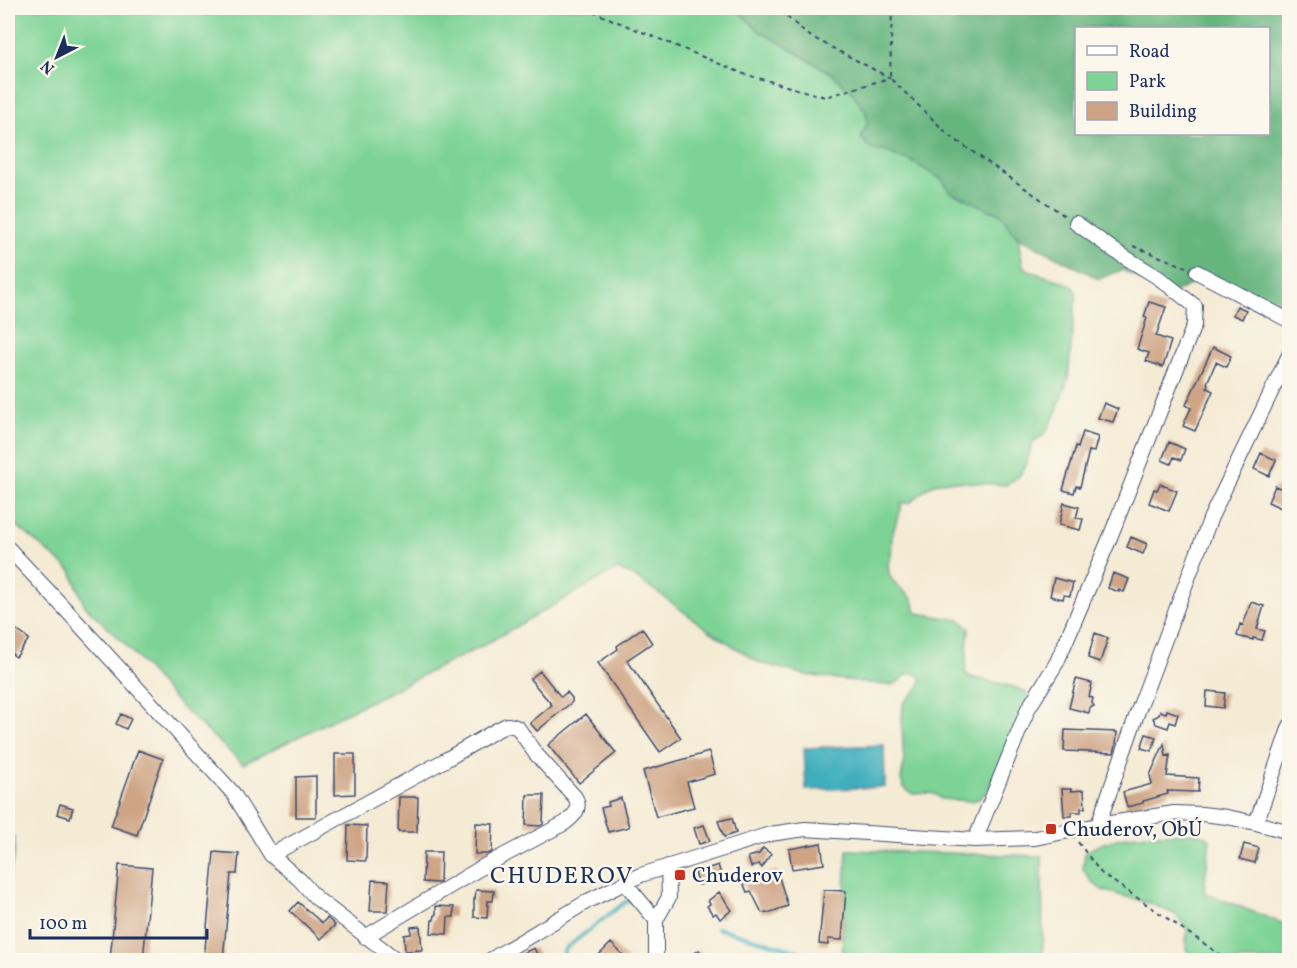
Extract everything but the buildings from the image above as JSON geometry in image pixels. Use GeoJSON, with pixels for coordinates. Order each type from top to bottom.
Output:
{"type":"FeatureCollection","features":[{"type":"Feature","properties":{"kind":"street"},"geometry":{"type":"LineString","coordinates":[[975,840],[1028,709],[1057,662],[1194,325],[1195,306],[1076,223]]}},
{"type":"Feature","properties":{"kind":"street"},"geometry":{"type":"LineString","coordinates":[[1197,272],[1290,321]]}},
{"type":"Feature","properties":{"kind":"street"},"geometry":{"type":"LineString","coordinates":[[1098,825],[1211,517],[1290,353]]}},
{"type":"Feature","properties":{"kind":"street"},"geometry":{"type":"LineString","coordinates":[[8,548],[233,793],[271,855],[300,880],[316,898],[397,960]]}},
{"type":"Feature","properties":{"kind":"street"},"geometry":{"type":"LineString","coordinates":[[271,855],[495,731],[507,725],[518,728],[535,753],[575,797],[578,809],[574,816],[484,866],[365,937]]}},
{"type":"Feature","properties":{"kind":"street"},"geometry":{"type":"LineString","coordinates":[[1256,823],[1290,726]]}},
{"type":"Feature","properties":{"kind":"street"},"geometry":{"type":"LineString","coordinates":[[490,960],[588,901],[629,888],[641,875],[770,834],[805,829],[975,840],[1035,838],[1173,813],[1202,814],[1256,823],[1290,832]]}},
{"type":"Feature","properties":{"kind":"street"},"geometry":{"type":"LineString","coordinates":[[656,960],[668,866]]}},
{"type":"Feature","properties":{"kind":"street"},"geometry":{"type":"LineString","coordinates":[[629,888],[644,906],[662,909]]}},
{"type":"Feature","properties":{"kind":"path"},"geometry":{"type":"LineString","coordinates":[[584,8],[744,74],[825,97],[890,78]]}},
{"type":"Feature","properties":{"kind":"path"},"geometry":{"type":"LineString","coordinates":[[776,8],[810,36],[890,78],[950,136],[1076,223]]}},
{"type":"Feature","properties":{"kind":"path"},"geometry":{"type":"LineString","coordinates":[[890,78],[892,8]]}},
{"type":"Feature","properties":{"kind":"path"},"geometry":{"type":"LineString","coordinates":[[1131,245],[1197,272]]}},
{"type":"Feature","properties":{"kind":"path"},"geometry":{"type":"LineString","coordinates":[[1069,831],[1101,873],[1228,960]]}},
{"type":"Feature","properties":{"kind":"green space"},"geometry":{"type":"Polygon","coordinates":[[[8,8],[735,8],[758,30],[831,73],[852,92],[865,110],[868,121],[861,137],[876,151],[888,152],[900,158],[909,159],[943,180],[950,192],[999,213],[1018,237],[1023,266],[1034,273],[1064,282],[1075,290],[1077,296],[1068,379],[1056,413],[1045,434],[1033,442],[1026,465],[1019,476],[1006,485],[950,481],[930,486],[911,502],[901,504],[892,537],[888,564],[889,574],[892,580],[913,600],[916,613],[960,620],[969,628],[965,672],[970,677],[1011,686],[1026,692],[1029,703],[999,771],[987,791],[979,799],[970,801],[941,799],[935,794],[928,793],[914,794],[904,787],[901,780],[904,764],[903,704],[920,686],[921,678],[916,673],[907,674],[897,682],[885,685],[806,675],[760,663],[708,630],[633,576],[617,569],[484,645],[243,764],[180,706],[124,643],[85,606],[71,571],[16,525],[8,514],[8,8]]]}},
{"type":"Feature","properties":{"kind":"green space"},"geometry":{"type":"Polygon","coordinates":[[[735,8],[1289,8],[1289,316],[1204,278],[1172,294],[1122,270],[1099,279],[1018,237],[999,213],[950,192],[943,180],[909,160],[869,148],[861,137],[868,121],[865,110],[852,92],[831,73],[758,30],[735,8]]]}},
{"type":"Feature","properties":{"kind":"green space"},"geometry":{"type":"Polygon","coordinates":[[[8,833],[15,838],[14,857],[8,881],[8,833]]]}},
{"type":"Feature","properties":{"kind":"green space"},"geometry":{"type":"Polygon","coordinates":[[[1194,833],[1210,839],[1205,893],[1289,926],[1289,960],[1193,960],[1186,949],[1187,929],[1175,914],[1152,904],[1102,890],[1091,881],[1083,869],[1085,853],[1110,841],[1137,835],[1194,833]]]}},
{"type":"Feature","properties":{"kind":"green space"},"geometry":{"type":"Polygon","coordinates":[[[847,850],[1042,856],[1043,960],[842,960],[847,850]]]}},
{"type":"Feature","properties":{"kind":"water"},"geometry":{"type":"Polygon","coordinates":[[[884,745],[885,787],[806,790],[804,748],[884,745]]]}},
{"type":"Feature","properties":{"kind":"waterway"},"geometry":{"type":"LineString","coordinates":[[560,960],[565,949],[625,902],[633,900]]}},
{"type":"Feature","properties":{"kind":"waterway"},"geometry":{"type":"LineString","coordinates":[[717,928],[824,960]]}},
{"type":"Feature","properties":{"kind":"place","name":"Chuderov, ObÚ"},"geometry":{"type":"Point","coordinates":[1051,829]}},
{"type":"Feature","properties":{"kind":"place","name":"Chuderov"},"geometry":{"type":"Point","coordinates":[680,875]}},
{"type":"Feature","properties":{"kind":"district","name":"CHUDEROV"},"geometry":{"type":"Point","coordinates":[562,875]}}]}
